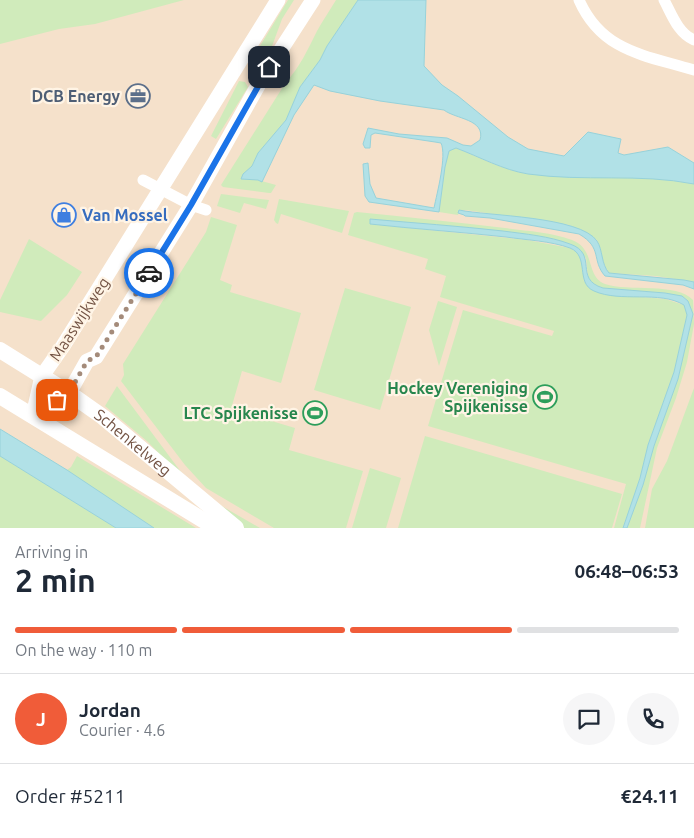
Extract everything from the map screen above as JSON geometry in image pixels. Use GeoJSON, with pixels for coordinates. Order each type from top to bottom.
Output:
{"type":"FeatureCollection","features":[{"type":"Feature","properties":{"kind":"main road","name":"Schenkelweg"},"geometry":{"type":"LineString","coordinates":[[0,350],[69,393],[103,417],[236,528]]}},
{"type":"Feature","properties":{"kind":"main road","name":"Schenkelweg"},"geometry":{"type":"LineString","coordinates":[[0,396],[216,528]]}},
{"type":"Feature","properties":{"kind":"street","name":"Maaswijkweg"},"geometry":{"type":"LineString","coordinates":[[33,416],[42,376],[63,346],[278,0]]}},
{"type":"Feature","properties":{"kind":"street","name":"Maaswijkweg"},"geometry":{"type":"LineString","coordinates":[[33,416],[69,393],[87,361],[96,357],[191,205],[260,82],[313,0]]}},
{"type":"Feature","properties":{"kind":"street"},"geometry":{"type":"LineString","coordinates":[[579,0],[584,12],[593,24],[614,43],[640,55],[694,70]]}},
{"type":"Feature","properties":{"kind":"street"},"geometry":{"type":"LineString","coordinates":[[664,0],[686,36],[694,40]]}},
{"type":"Feature","properties":{"kind":"street"},"geometry":{"type":"LineString","coordinates":[[143,180],[191,205],[206,210]]}},
{"type":"Feature","properties":{"kind":"shaded area"},"geometry":{"type":"Polygon","coordinates":[[[0,0],[694,0],[694,528],[0,528],[0,0]]]}},
{"type":"Feature","properties":{"kind":"green space"},"geometry":{"type":"Polygon","coordinates":[[[0,0],[184,0],[95,24],[59,29],[0,44],[0,0]]]}},
{"type":"Feature","properties":{"kind":"green space"},"geometry":{"type":"Polygon","coordinates":[[[288,0],[294,0],[282,19],[268,57],[258,72],[252,71],[249,64],[288,0]]]}},
{"type":"Feature","properties":{"kind":"green space"},"geometry":{"type":"Polygon","coordinates":[[[336,0],[358,0],[327,46],[320,60],[300,87],[286,120],[258,153],[252,166],[243,174],[241,179],[258,180],[276,185],[271,193],[223,187],[221,185],[286,82],[300,64],[319,27],[336,0]]]}},
{"type":"Feature","properties":{"kind":"green space"},"geometry":{"type":"Polygon","coordinates":[[[239,81],[245,82],[248,87],[216,139],[211,136],[239,81]]]}},
{"type":"Feature","properties":{"kind":"green space"},"geometry":{"type":"Polygon","coordinates":[[[456,148],[501,167],[529,174],[653,179],[694,184],[694,282],[656,276],[609,273],[603,262],[597,240],[569,225],[466,210],[459,210],[458,215],[439,212],[449,151],[456,148]]]}},
{"type":"Feature","properties":{"kind":"green space"},"geometry":{"type":"Polygon","coordinates":[[[221,194],[269,200],[266,209],[244,203],[240,213],[217,206],[221,194]]]}},
{"type":"Feature","properties":{"kind":"green space"},"geometry":{"type":"Polygon","coordinates":[[[279,199],[349,211],[342,233],[281,214],[278,224],[276,223],[274,220],[279,199]]]}},
{"type":"Feature","properties":{"kind":"green space"},"geometry":{"type":"Polygon","coordinates":[[[354,213],[547,233],[564,237],[579,244],[588,256],[595,275],[605,284],[676,291],[686,294],[693,300],[694,324],[687,362],[657,448],[640,528],[627,528],[678,379],[693,314],[688,301],[685,298],[666,293],[603,288],[591,283],[588,278],[586,258],[571,244],[537,236],[465,227],[370,224],[527,240],[570,248],[578,253],[581,258],[584,281],[594,291],[665,299],[684,305],[687,315],[674,372],[648,445],[640,478],[623,528],[614,528],[626,484],[428,426],[463,310],[552,336],[554,331],[440,297],[446,276],[425,269],[428,259],[348,235],[354,213]]]}},
{"type":"Feature","properties":{"kind":"green space"},"geometry":{"type":"Polygon","coordinates":[[[211,217],[237,225],[220,280],[232,285],[230,292],[301,313],[281,383],[242,371],[231,409],[295,428],[289,450],[363,471],[346,528],[274,528],[206,488],[185,465],[121,381],[124,375],[123,364],[206,232],[211,217]]]}},
{"type":"Feature","properties":{"kind":"green space"},"geometry":{"type":"Polygon","coordinates":[[[29,239],[82,272],[67,295],[41,321],[0,312],[0,300],[29,239]]]}},
{"type":"Feature","properties":{"kind":"green space"},"geometry":{"type":"Polygon","coordinates":[[[345,288],[411,307],[380,410],[314,390],[345,288]]]}},
{"type":"Feature","properties":{"kind":"green space"},"geometry":{"type":"Polygon","coordinates":[[[438,301],[457,307],[439,366],[429,330],[438,301]]]}},
{"type":"Feature","properties":{"kind":"green space"},"geometry":{"type":"Polygon","coordinates":[[[117,386],[184,476],[213,501],[260,528],[242,528],[193,489],[148,442],[105,406],[117,386]]]}},
{"type":"Feature","properties":{"kind":"green space"},"geometry":{"type":"Polygon","coordinates":[[[694,388],[694,528],[645,528],[652,489],[667,461],[694,388]]]}},
{"type":"Feature","properties":{"kind":"green space","name":"Hockey Vereniging Spijkenisse"},"geometry":{"type":"Polygon","coordinates":[[[425,436],[622,494],[612,528],[398,528],[425,436]]]}},
{"type":"Feature","properties":{"kind":"green space"},"geometry":{"type":"Polygon","coordinates":[[[0,456],[116,528],[0,528],[0,456]]]}},
{"type":"Feature","properties":{"kind":"green space"},"geometry":{"type":"Polygon","coordinates":[[[77,456],[196,528],[154,528],[67,470],[71,467],[77,456]]]}},
{"type":"Feature","properties":{"kind":"green space"},"geometry":{"type":"Polygon","coordinates":[[[370,468],[401,478],[386,528],[352,528],[370,468]]]}},
{"type":"Feature","properties":{"kind":"water"},"geometry":{"type":"Polygon","coordinates":[[[358,0],[426,0],[424,66],[442,85],[508,137],[528,149],[564,156],[588,132],[621,139],[618,153],[624,155],[668,147],[694,163],[694,184],[653,179],[528,174],[501,166],[456,148],[449,151],[439,212],[369,202],[365,196],[363,164],[368,163],[370,184],[376,198],[434,208],[441,175],[443,149],[441,143],[375,133],[371,135],[370,148],[365,148],[363,144],[368,128],[399,134],[447,138],[463,145],[471,146],[480,140],[481,133],[468,120],[444,110],[380,101],[330,91],[314,85],[294,115],[262,182],[241,179],[243,174],[252,166],[258,153],[286,120],[300,87],[320,60],[327,46],[358,0]]]}},
{"type":"Feature","properties":{"kind":"water"},"geometry":{"type":"Polygon","coordinates":[[[459,210],[532,218],[572,226],[587,233],[597,241],[609,273],[684,280],[694,282],[694,289],[683,285],[605,276],[598,265],[591,244],[579,234],[490,218],[465,216],[458,213],[459,210]]]}},
{"type":"Feature","properties":{"kind":"water"},"geometry":{"type":"Polygon","coordinates":[[[370,219],[503,231],[554,239],[579,248],[585,260],[589,279],[594,284],[603,288],[682,296],[688,301],[693,314],[678,379],[627,528],[623,528],[640,478],[648,445],[674,372],[687,315],[684,305],[663,298],[616,296],[594,291],[585,282],[580,257],[570,248],[563,246],[506,237],[370,224],[370,219]]]}},
{"type":"Feature","properties":{"kind":"water"},"geometry":{"type":"Polygon","coordinates":[[[0,429],[67,470],[154,528],[116,528],[0,456],[0,429]]]}},
{"type":"Feature","properties":{"kind":"way so far"},"geometry":{"type":"LineString","coordinates":[[57,400],[69,393],[87,361],[96,357],[149,273]]}},
{"type":"Feature","properties":{"kind":"place","name":"DCB Energy"},"geometry":{"type":"Point","coordinates":[138,96]}},
{"type":"Feature","properties":{"kind":"place","name":"Van Mossel"},"geometry":{"type":"Point","coordinates":[64,215]}},
{"type":"Feature","properties":{"kind":"place","name":"Hockey Vereniging Spijkenisse"},"geometry":{"type":"Point","coordinates":[545,397]}},
{"type":"Feature","properties":{"kind":"place","name":"LTC Spijkenisse"},"geometry":{"type":"Point","coordinates":[315,413]}},
{"type":"Feature","properties":{"kind":"route"},"geometry":{"type":"LineString","coordinates":[[149,273],[191,205],[269,67]]}}]}
